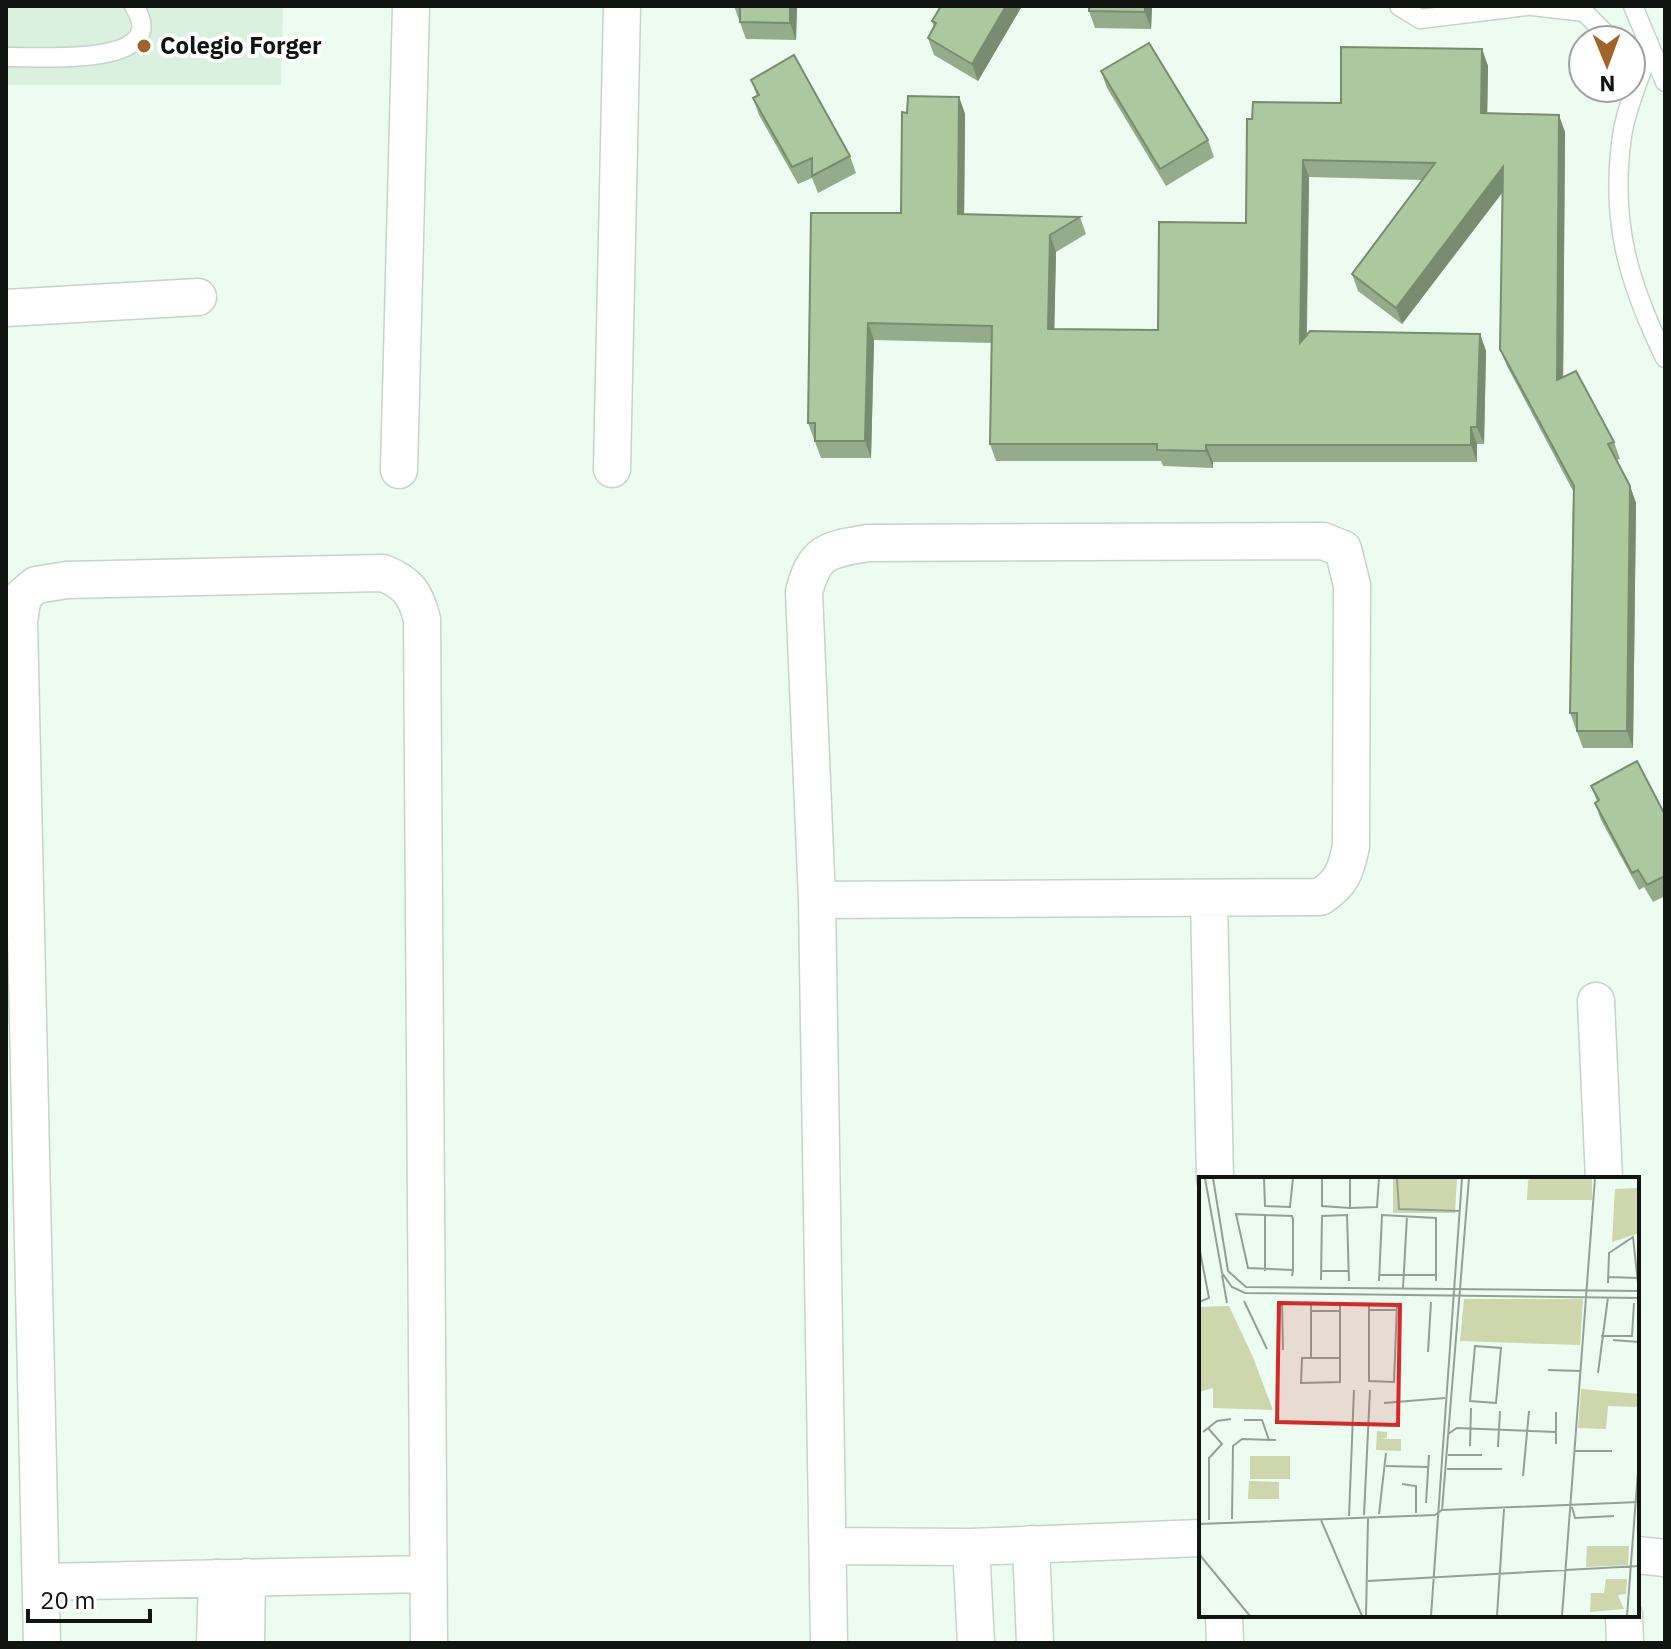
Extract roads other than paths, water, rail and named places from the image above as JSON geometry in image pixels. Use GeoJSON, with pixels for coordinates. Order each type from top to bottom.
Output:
{"type":"FeatureCollection","features":[{"type":"Feature","properties":{"kind":"street"},"geometry":{"type":"LineString","coordinates":[[399,470],[411,6]]}},
{"type":"Feature","properties":{"kind":"street"},"geometry":{"type":"LineString","coordinates":[[612,469],[622,6]]}},
{"type":"Feature","properties":{"kind":"street"},"geometry":{"type":"LineString","coordinates":[[6,308],[198,297]]}},
{"type":"Feature","properties":{"kind":"street"},"geometry":{"type":"LineString","coordinates":[[817,900],[1209,900],[1320,897],[1336,887],[1346,871],[1351,846],[1352,585],[1343,549],[1323,541],[868,543],[833,549],[811,567],[804,592],[817,900],[829,1643]]}},
{"type":"Feature","properties":{"kind":"street"},"geometry":{"type":"LineString","coordinates":[[42,1643],[19,621],[23,596],[36,585],[67,580],[383,573],[404,581],[416,598],[422,619],[429,1643]]}},
{"type":"Feature","properties":{"kind":"street"},"geometry":{"type":"LineString","coordinates":[[1209,900],[1215,1177]]}},
{"type":"Feature","properties":{"kind":"street"},"geometry":{"type":"LineString","coordinates":[[1596,1001],[1604,1177]]}},
{"type":"Feature","properties":{"kind":"street"},"geometry":{"type":"LineString","coordinates":[[829,1546],[971,1547],[1199,1538]]}},
{"type":"Feature","properties":{"kind":"street"},"geometry":{"type":"LineString","coordinates":[[1031,1544],[1035,1643]]}},
{"type":"Feature","properties":{"kind":"street"},"geometry":{"type":"LineString","coordinates":[[971,1547],[976,1643]]}},
{"type":"Feature","properties":{"kind":"street"},"geometry":{"type":"LineString","coordinates":[[1639,1555],[1665,1558]]}},
{"type":"Feature","properties":{"kind":"street"},"geometry":{"type":"LineString","coordinates":[[42,1582],[427,1574]]}},
{"type":"Feature","properties":{"kind":"street"},"geometry":{"type":"LineString","coordinates":[[215,1643],[232,1578]]}},
{"type":"Feature","properties":{"kind":"street"},"geometry":{"type":"LineString","coordinates":[[232,1578],[246,1643]]}},
{"type":"Feature","properties":{"kind":"street"},"geometry":{"type":"LineString","coordinates":[[1224,1617],[1225,1643]]}},
{"type":"Feature","properties":{"kind":"street"},"geometry":{"type":"LineString","coordinates":[[1624,1617],[1625,1643]]}},
{"type":"Feature","properties":{"kind":"lane"},"geometry":{"type":"LineString","coordinates":[[6,57],[102,55],[123,51],[136,40],[140,28],[134,6]]}},
{"type":"Feature","properties":{"kind":"lane"},"geometry":{"type":"LineString","coordinates":[[1399,6],[1420,19],[1530,6],[1584,12],[1596,24]]}},
{"type":"Feature","properties":{"kind":"lane"},"geometry":{"type":"LineString","coordinates":[[1633,6],[1665,82]]}},
{"type":"Feature","properties":{"kind":"lane"},"geometry":{"type":"LineString","coordinates":[[1647,52],[1650,47]]}},
{"type":"Feature","properties":{"kind":"lane"},"geometry":{"type":"LineString","coordinates":[[1629,104],[1622,134],[1622,250],[1640,307],[1665,358]]}},
{"type":"Feature","properties":{"kind":"place","name":"Colegio Forger"},"geometry":{"type":"Point","coordinates":[144,46]}}]}
